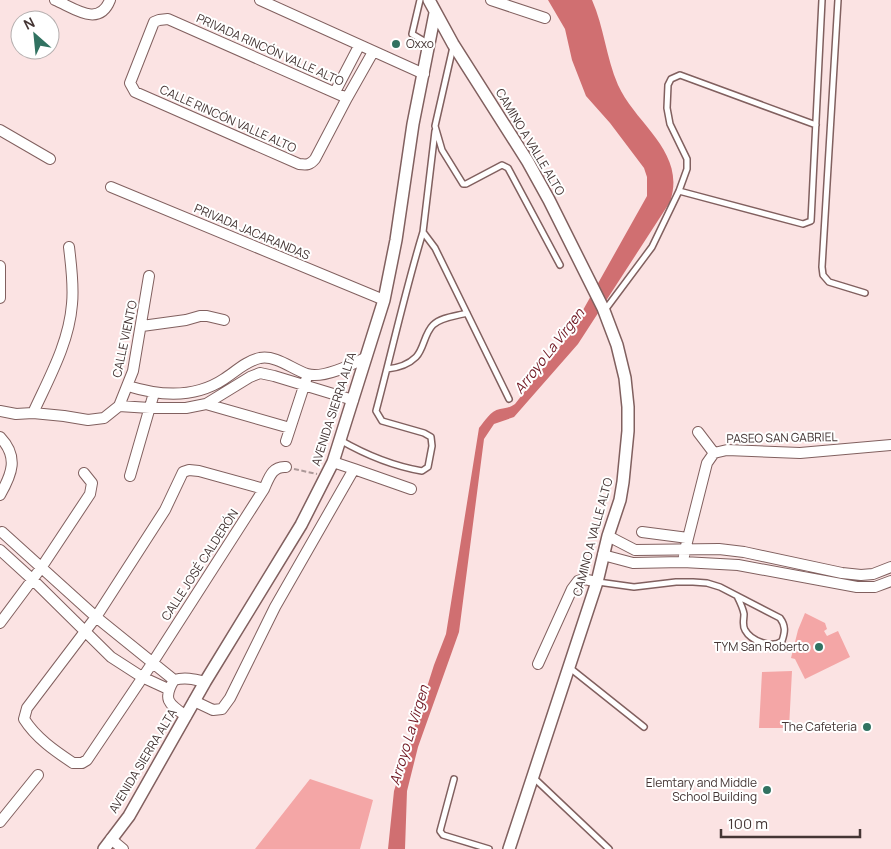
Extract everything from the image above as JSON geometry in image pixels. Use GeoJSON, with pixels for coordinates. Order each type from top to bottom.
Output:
{"type":"FeatureCollection","features":[{"type":"Feature","properties":{"kind":"street"},"geometry":{"type":"LineString","coordinates":[[55,0],[91,16],[99,14],[104,10],[110,0]]}},
{"type":"Feature","properties":{"kind":"street"},"geometry":{"type":"LineString","coordinates":[[260,0],[424,74]]}},
{"type":"Feature","properties":{"kind":"street","name":"CAMINO A VALLE ALTO"},"geometry":{"type":"LineString","coordinates":[[429,0],[453,44],[550,200],[604,309],[617,345],[625,378],[628,431],[620,500],[608,536],[597,582],[509,849]]}},
{"type":"Feature","properties":{"kind":"street"},"geometry":{"type":"LineString","coordinates":[[491,0],[545,18]]}},
{"type":"Feature","properties":{"kind":"street","name":"AVENIDA SIERRA ALTA"},"geometry":{"type":"LineString","coordinates":[[106,846],[129,816],[204,682],[302,526],[333,462],[384,300],[396,240],[413,124],[435,13]]}},
{"type":"Feature","properties":{"kind":"street","name":"PRIVADA RINCÓN VALLE ALTO"},"geometry":{"type":"LineString","coordinates":[[130,86],[154,22],[168,19],[347,98]]}},
{"type":"Feature","properties":{"kind":"street"},"geometry":{"type":"LineString","coordinates":[[335,92],[359,46]]}},
{"type":"Feature","properties":{"kind":"street","name":"CALLE RINCÓN VALLE ALTO"},"geometry":{"type":"LineString","coordinates":[[130,86],[135,92],[306,165],[311,164],[315,159],[373,52]]}},
{"type":"Feature","properties":{"kind":"street"},"geometry":{"type":"LineString","coordinates":[[0,130],[50,159]]}},
{"type":"Feature","properties":{"kind":"street","name":"PRIVADA JACARANDAS"},"geometry":{"type":"LineString","coordinates":[[111,187],[384,300]]}},
{"type":"Feature","properties":{"kind":"street"},"geometry":{"type":"LineString","coordinates":[[33,413],[60,355],[68,330],[72,304],[72,273],[68,247]]}},
{"type":"Feature","properties":{"kind":"street"},"geometry":{"type":"LineString","coordinates":[[0,266],[0,298]]}},
{"type":"Feature","properties":{"kind":"street","name":"CALLE VIENTO"},"geometry":{"type":"LineString","coordinates":[[119,406],[133,371],[150,276]]}},
{"type":"Feature","properties":{"kind":"street"},"geometry":{"type":"LineString","coordinates":[[142,326],[186,320],[200,316],[224,320]]}},
{"type":"Feature","properties":{"kind":"street"},"geometry":{"type":"LineString","coordinates":[[128,386],[154,394],[184,393],[205,389],[259,358],[271,358],[308,374],[318,374],[330,372],[366,358]]}},
{"type":"Feature","properties":{"kind":"street"},"geometry":{"type":"LineString","coordinates":[[243,366],[250,377]]}},
{"type":"Feature","properties":{"kind":"street"},"geometry":{"type":"LineString","coordinates":[[0,411],[96,420],[104,418],[119,406],[186,408],[206,404],[250,377],[260,373],[353,400]]}},
{"type":"Feature","properties":{"kind":"street"},"geometry":{"type":"LineString","coordinates":[[286,441],[308,374]]}},
{"type":"Feature","properties":{"kind":"street"},"geometry":{"type":"LineString","coordinates":[[130,476],[154,394]]}},
{"type":"Feature","properties":{"kind":"street"},"geometry":{"type":"LineString","coordinates":[[206,404],[290,428]]}},
{"type":"Feature","properties":{"kind":"street"},"geometry":{"type":"LineString","coordinates":[[698,432],[714,453]]}},
{"type":"Feature","properties":{"kind":"street"},"geometry":{"type":"LineString","coordinates":[[0,437],[10,449],[12,464],[10,478],[0,495]]}},
{"type":"Feature","properties":{"kind":"street","name":"PASEO SAN GABRIEL"},"geometry":{"type":"LineString","coordinates":[[684,562],[685,550],[707,463],[714,453],[727,450],[800,453],[891,445]]}},
{"type":"Feature","properties":{"kind":"street"},"geometry":{"type":"LineString","coordinates":[[333,462],[411,489]]}},
{"type":"Feature","properties":{"kind":"street","name":"CALLE JOSÉ CALDERÓN"},"geometry":{"type":"LineString","coordinates":[[85,631],[24,713],[24,719],[28,725],[50,747],[73,763],[82,763],[87,760],[153,662],[264,489],[272,472],[282,467]]}},
{"type":"Feature","properties":{"kind":"street"},"geometry":{"type":"LineString","coordinates":[[194,701],[213,710],[222,708],[230,698],[275,607],[354,469]]}},
{"type":"Feature","properties":{"kind":"street"},"geometry":{"type":"LineString","coordinates":[[85,631],[165,510],[183,472],[189,470],[199,471],[264,489]]}},
{"type":"Feature","properties":{"kind":"street"},"geometry":{"type":"LineString","coordinates":[[0,623],[33,580],[90,494],[92,483],[84,473]]}},
{"type":"Feature","properties":{"kind":"street"},"geometry":{"type":"LineString","coordinates":[[1,530],[96,617],[174,680],[190,678],[204,682]]}},
{"type":"Feature","properties":{"kind":"street"},"geometry":{"type":"LineString","coordinates":[[642,532],[688,538]]}},
{"type":"Feature","properties":{"kind":"street"},"geometry":{"type":"LineString","coordinates":[[608,536],[635,550],[719,549],[744,552],[842,573],[872,574],[891,567]]}},
{"type":"Feature","properties":{"kind":"street"},"geometry":{"type":"LineString","coordinates":[[0,550],[111,657],[142,677],[168,689]]}},
{"type":"Feature","properties":{"kind":"street"},"geometry":{"type":"LineString","coordinates":[[633,562],[635,550]]}},
{"type":"Feature","properties":{"kind":"street"},"geometry":{"type":"LineString","coordinates":[[603,555],[633,562],[738,565],[843,585],[874,587],[891,580]]}},
{"type":"Feature","properties":{"kind":"street"},"geometry":{"type":"LineString","coordinates":[[773,572],[776,560]]}},
{"type":"Feature","properties":{"kind":"street"},"geometry":{"type":"LineString","coordinates":[[872,574],[874,587]]}},
{"type":"Feature","properties":{"kind":"street"},"geometry":{"type":"LineString","coordinates":[[538,664],[572,589],[578,581],[584,579],[597,582]]}},
{"type":"Feature","properties":{"kind":"street"},"geometry":{"type":"LineString","coordinates":[[174,680],[168,689],[167,698],[170,704],[186,716]]}},
{"type":"Feature","properties":{"kind":"street"},"geometry":{"type":"LineString","coordinates":[[0,822],[38,775]]}},
{"type":"Feature","properties":{"kind":"street"},"geometry":{"type":"LineString","coordinates":[[106,846],[123,849]]}},
{"type":"Feature","properties":{"kind":"lane"},"geometry":{"type":"LineString","coordinates":[[420,0],[412,34],[430,44]]}},
{"type":"Feature","properties":{"kind":"lane"},"geometry":{"type":"LineString","coordinates":[[679,191],[803,224],[812,221],[822,0]]}},
{"type":"Feature","properties":{"kind":"lane"},"geometry":{"type":"LineString","coordinates":[[838,0],[822,267],[823,275],[829,282],[865,293]]}},
{"type":"Feature","properties":{"kind":"lane"},"geometry":{"type":"LineString","coordinates":[[340,440],[364,454],[409,468],[422,471],[428,467],[432,446],[431,437],[382,421],[376,411],[407,282],[423,232],[435,126],[453,44]]}},
{"type":"Feature","properties":{"kind":"lane"},"geometry":{"type":"LineString","coordinates":[[604,309],[652,248],[679,191],[687,169],[687,159],[670,124],[667,108],[670,79],[680,75],[816,125]]}},
{"type":"Feature","properties":{"kind":"lane"},"geometry":{"type":"LineString","coordinates":[[435,126],[442,150],[463,184],[502,165],[508,168],[560,265]]}},
{"type":"Feature","properties":{"kind":"lane"},"geometry":{"type":"LineString","coordinates":[[423,232],[434,248],[509,399]]}},
{"type":"Feature","properties":{"kind":"lane"},"geometry":{"type":"LineString","coordinates":[[387,369],[399,367],[417,356],[426,334],[434,324],[449,317],[467,313]]}},
{"type":"Feature","properties":{"kind":"lane"},"geometry":{"type":"LineString","coordinates":[[597,582],[634,587],[693,582],[720,587],[775,613],[784,626],[785,632],[782,641],[773,645],[765,644],[747,633],[744,628],[744,613],[737,596]]}},
{"type":"Feature","properties":{"kind":"lane"},"geometry":{"type":"LineString","coordinates":[[569,668],[644,727]]}},
{"type":"Feature","properties":{"kind":"lane"},"geometry":{"type":"LineString","coordinates":[[533,778],[609,849]]}},
{"type":"Feature","properties":{"kind":"lane"},"geometry":{"type":"LineString","coordinates":[[454,779],[440,831],[443,835],[489,849]]}},
{"type":"Feature","properties":{"kind":"lane"},"geometry":{"type":"LineString","coordinates":[[463,849],[466,842]]}},
{"type":"Feature","properties":{"kind":"path"},"geometry":{"type":"LineString","coordinates":[[282,467],[326,476]]}},
{"type":"Feature","properties":{"kind":"shaded area"},"geometry":{"type":"Polygon","coordinates":[[[548,0],[592,0],[618,85],[626,99],[657,140],[672,168],[673,184],[670,202],[578,344],[514,417],[494,424],[484,439],[459,632],[418,747],[407,791],[405,849],[388,849],[394,791],[434,665],[446,634],[479,428],[493,412],[515,404],[569,335],[647,196],[647,177],[644,168],[610,123],[586,96],[572,60],[565,29],[548,0]]]}},
{"type":"Feature","properties":{"kind":"shaded area","name":"TYM San Roberto"},"geometry":{"type":"Polygon","coordinates":[[[805,613],[825,623],[827,629],[824,631],[827,636],[838,631],[850,657],[805,679],[795,659],[791,658],[798,630],[805,613]]]}},
{"type":"Feature","properties":{"kind":"shaded area"},"geometry":{"type":"Polygon","coordinates":[[[792,671],[789,728],[759,728],[762,672],[792,671]]]}},
{"type":"Feature","properties":{"kind":"shaded area"},"geometry":{"type":"Polygon","coordinates":[[[310,779],[373,800],[360,849],[255,849],[310,779]]]}},
{"type":"Feature","properties":{"kind":"place","name":"Oxxo"},"geometry":{"type":"Point","coordinates":[396,44]}},
{"type":"Feature","properties":{"kind":"place","name":"TYM San Roberto"},"geometry":{"type":"Point","coordinates":[819,647]}},
{"type":"Feature","properties":{"kind":"place","name":"The Cafeteria"},"geometry":{"type":"Point","coordinates":[867,727]}},
{"type":"Feature","properties":{"kind":"place","name":"Elemtary and Middle School Building"},"geometry":{"type":"Point","coordinates":[767,790]}},
{"type":"Feature","properties":{"kind":"water label","name":"Arroyo La Virgen"},"geometry":{"type":"Point","coordinates":[549,351]}},
{"type":"Feature","properties":{"kind":"water label","name":"Arroyo La Virgen"},"geometry":{"type":"Point","coordinates":[409,735]}}]}
